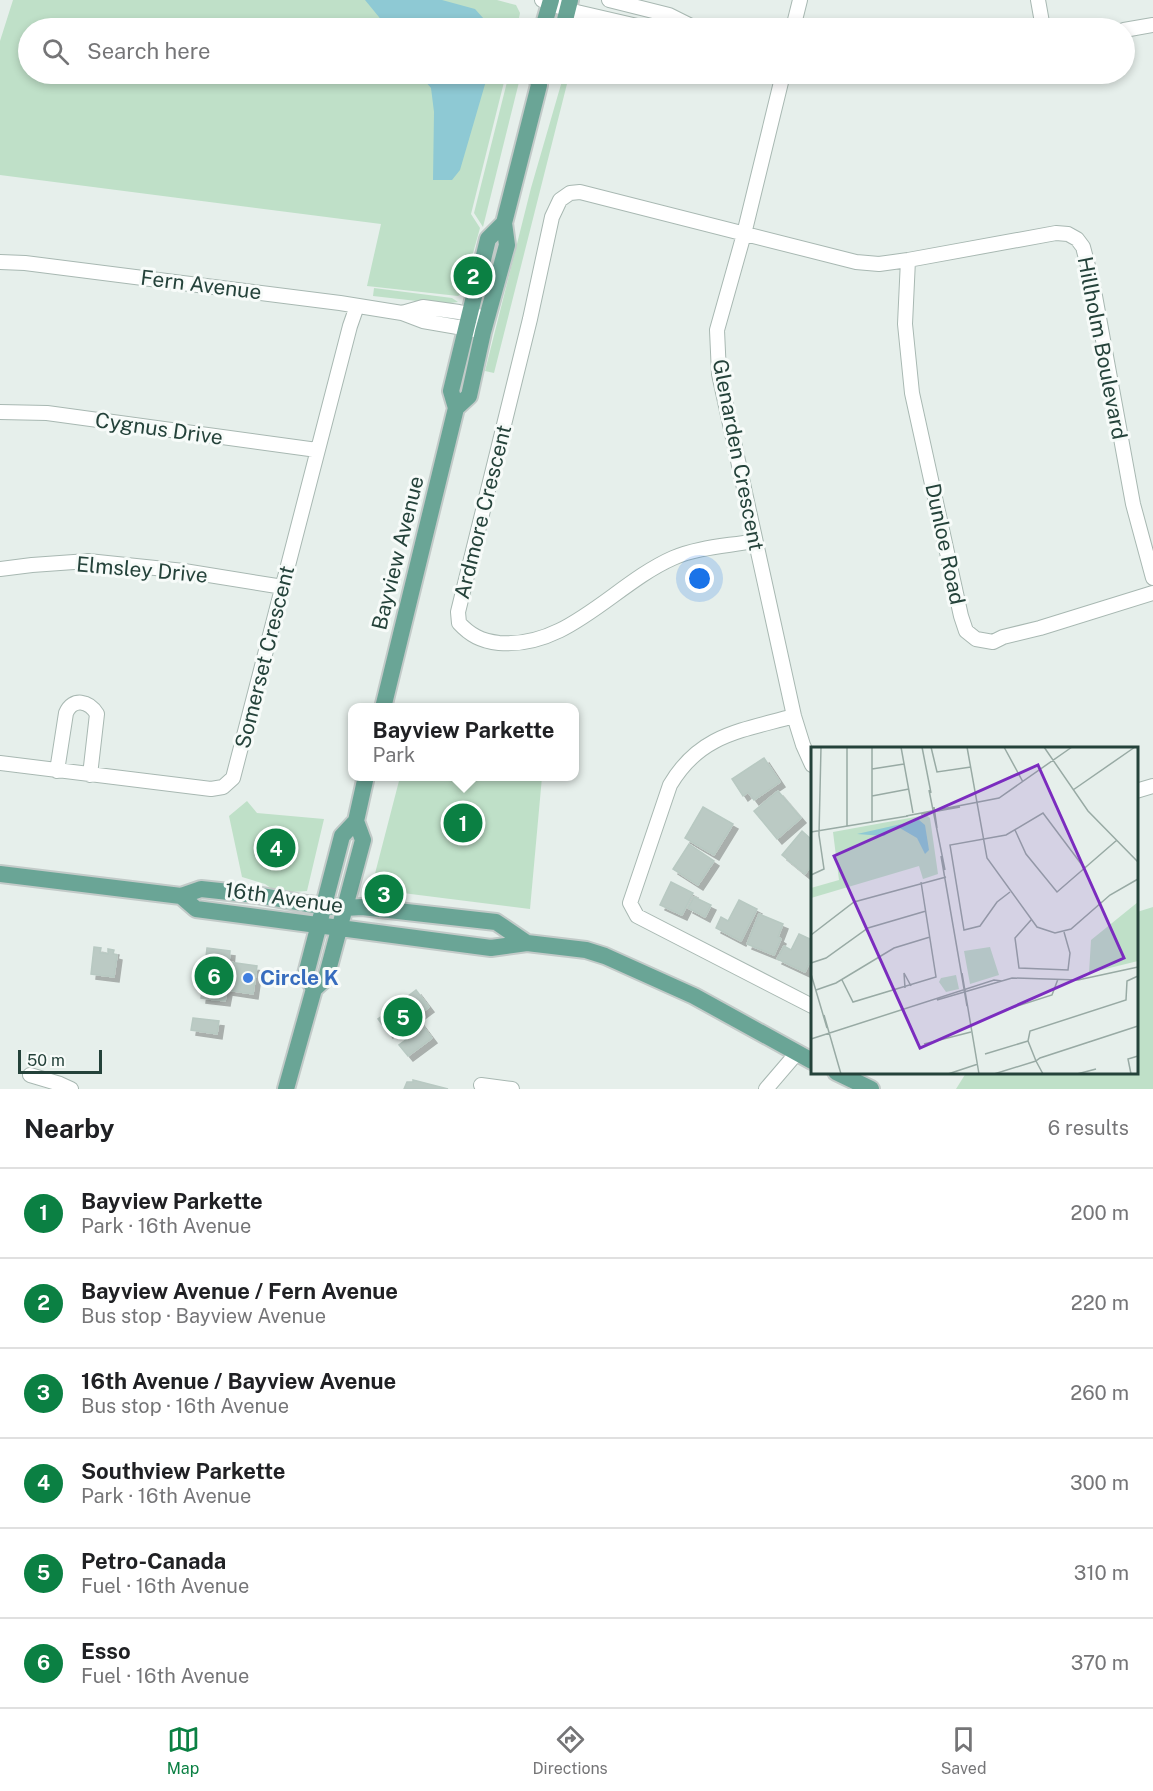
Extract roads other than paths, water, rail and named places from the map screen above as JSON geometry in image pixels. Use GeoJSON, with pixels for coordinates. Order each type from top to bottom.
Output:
{"type":"FeatureCollection","features":[{"type":"Feature","properties":{"kind":"main road"},"geometry":{"type":"LineString","coordinates":[[544,18],[547,1]]}},
{"type":"Feature","properties":{"kind":"main road","name":"Bayview Avenue"},"geometry":{"type":"LineString","coordinates":[[384,703],[456,408],[469,396],[477,323],[507,245],[504,223],[536,84]]}},
{"type":"Feature","properties":{"kind":"main road"},"geometry":{"type":"LineString","coordinates":[[314,989],[306,974],[342,836],[356,820],[365,781]]}},
{"type":"Feature","properties":{"kind":"main road"},"geometry":{"type":"LineString","coordinates":[[286,1089],[314,989],[326,978],[363,840],[356,820]]}},
{"type":"Feature","properties":{"kind":"main road","name":"16th Avenue"},"geometry":{"type":"LineString","coordinates":[[0,874],[181,896],[201,889],[323,906],[362,907],[496,922],[527,943]]}},
{"type":"Feature","properties":{"kind":"main road","name":"16th Avenue"},"geometry":{"type":"LineString","coordinates":[[181,896],[196,909],[339,929],[491,948],[527,943],[586,950],[605,956],[694,996],[811,1060]]}},
{"type":"Feature","properties":{"kind":"main road"},"geometry":{"type":"LineString","coordinates":[[840,1074],[871,1089]]}},
{"type":"Feature","properties":{"kind":"street"},"geometry":{"type":"LineString","coordinates":[[609,0],[675,18]]}},
{"type":"Feature","properties":{"kind":"street"},"geometry":{"type":"LineString","coordinates":[[796,18],[800,0]]}},
{"type":"Feature","properties":{"kind":"street"},"geometry":{"type":"LineString","coordinates":[[1038,0],[1041,18]]}},
{"type":"Feature","properties":{"kind":"street"},"geometry":{"type":"LineString","coordinates":[[547,1],[613,18]]}},
{"type":"Feature","properties":{"kind":"street"},"geometry":{"type":"LineString","coordinates":[[1135,28],[1153,25]]}},
{"type":"Feature","properties":{"kind":"street","name":"Glenarden Crescent"},"geometry":{"type":"LineString","coordinates":[[781,84],[744,234],[717,330],[717,350],[719,374],[754,541],[794,716],[803,745],[811,761]]}},
{"type":"Feature","properties":{"kind":"street","name":"Hillholm Boulevard"},"geometry":{"type":"LineString","coordinates":[[570,194],[580,192],[855,262],[879,264],[908,260],[1056,232],[1068,234],[1077,239],[1083,247],[1093,285],[1132,504],[1153,578]]}},
{"type":"Feature","properties":{"kind":"street","name":"Ardmore Crescent"},"geometry":{"type":"LineString","coordinates":[[570,194],[560,200],[552,217],[530,319],[458,612],[459,623],[469,633],[485,641],[516,644],[541,639],[564,629],[672,558],[690,552],[754,541]]}},
{"type":"Feature","properties":{"kind":"street","name":"Dunloe Road"},"geometry":{"type":"LineString","coordinates":[[908,260],[905,332],[912,393],[966,631],[976,639],[993,642],[1003,637],[1153,593]]}},
{"type":"Feature","properties":{"kind":"street","name":"Fern Avenue"},"geometry":{"type":"LineString","coordinates":[[0,262],[25,263],[402,313],[423,307],[477,323]]}},
{"type":"Feature","properties":{"kind":"street","name":"Somerset Crescent"},"geometry":{"type":"LineString","coordinates":[[0,763],[211,789],[223,787],[232,778],[317,450],[357,306]]}},
{"type":"Feature","properties":{"kind":"street","name":"Cygnus Drive"},"geometry":{"type":"LineString","coordinates":[[0,411],[47,413],[317,450]]}},
{"type":"Feature","properties":{"kind":"street","name":"Elmsley Drive"},"geometry":{"type":"LineString","coordinates":[[0,569],[88,561],[184,571],[283,587]]}},
{"type":"Feature","properties":{"kind":"street"},"geometry":{"type":"LineString","coordinates":[[57,771],[66,713],[74,703],[82,702],[92,706],[97,714],[90,775]]}},
{"type":"Feature","properties":{"kind":"street"},"geometry":{"type":"LineString","coordinates":[[794,716],[706,744],[679,769],[670,786],[630,903],[637,916],[811,1005]]}},
{"type":"Feature","properties":{"kind":"street"},"geometry":{"type":"LineString","coordinates":[[1138,791],[1153,786]]}},
{"type":"Feature","properties":{"kind":"street"},"geometry":{"type":"LineString","coordinates":[[766,1089],[796,1054]]}},
{"type":"Feature","properties":{"kind":"street"},"geometry":{"type":"LineString","coordinates":[[30,1075],[71,1089]]}},
{"type":"Feature","properties":{"kind":"street"},"geometry":{"type":"LineString","coordinates":[[481,1085],[512,1089]]}},
{"type":"Feature","properties":{"kind":"water"},"geometry":{"type":"Polygon","coordinates":[[[365,0],[442,0],[475,9],[483,18],[380,18],[365,0]]]}},
{"type":"Feature","properties":{"kind":"water"},"geometry":{"type":"Polygon","coordinates":[[[428,84],[485,84],[460,170],[452,180],[433,180],[434,112],[431,88],[428,84]]]}},
{"type":"Feature","properties":{"kind":"place","name":"Bayview Avenue / Fern Avenue"},"geometry":{"type":"Point","coordinates":[473,276]}},
{"type":"Feature","properties":{"kind":"place","name":"Bayview Parkette"},"geometry":{"type":"Point","coordinates":[463,823]}},
{"type":"Feature","properties":{"kind":"place","name":"Southview Parkette"},"geometry":{"type":"Point","coordinates":[276,848]}},
{"type":"Feature","properties":{"kind":"place","name":"16th Avenue / Bayview Avenue"},"geometry":{"type":"Point","coordinates":[384,894]}},
{"type":"Feature","properties":{"kind":"place","name":"Esso"},"geometry":{"type":"Point","coordinates":[214,976]}},
{"type":"Feature","properties":{"kind":"place","name":"Circle K"},"geometry":{"type":"Point","coordinates":[248,978]}},
{"type":"Feature","properties":{"kind":"place","name":"Petro-Canada"},"geometry":{"type":"Point","coordinates":[403,1017]}}]}
